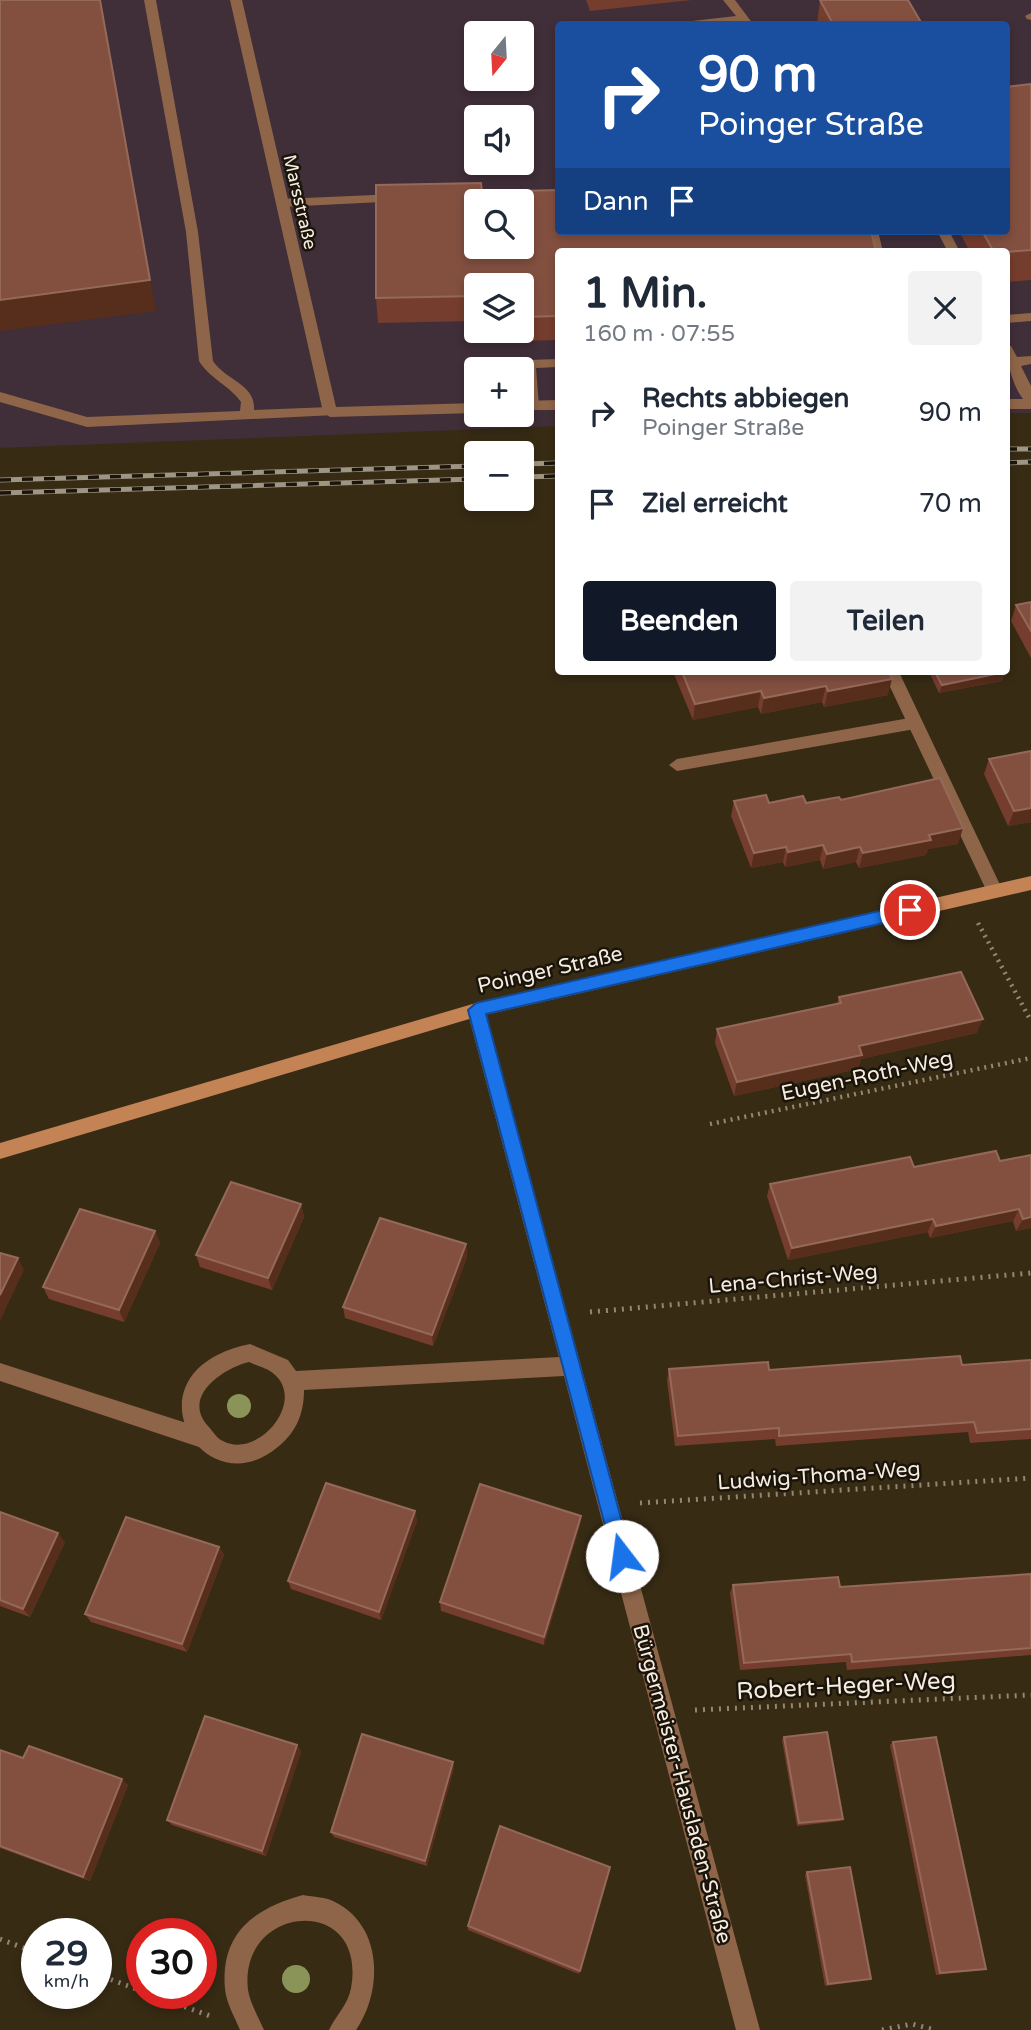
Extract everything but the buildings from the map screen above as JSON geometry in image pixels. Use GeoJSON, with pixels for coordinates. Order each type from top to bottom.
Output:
{"type":"FeatureCollection","features":[{"type":"Feature","properties":{"kind":"street"},"geometry":{"type":"LineString","coordinates":[[150,0],[192,232],[206,361],[221,379],[239,389],[248,401],[247,415]]}},
{"type":"Feature","properties":{"kind":"street","name":"Marsstraße"},"geometry":{"type":"LineString","coordinates":[[236,0],[330,412]]}},
{"type":"Feature","properties":{"kind":"street"},"geometry":{"type":"LineString","coordinates":[[729,0],[743,21]]}},
{"type":"Feature","properties":{"kind":"street"},"geometry":{"type":"LineString","coordinates":[[282,203],[408,198]]}},
{"type":"Feature","properties":{"kind":"street"},"geometry":{"type":"LineString","coordinates":[[1010,319],[1031,317]]}},
{"type":"Feature","properties":{"kind":"street"},"geometry":{"type":"LineString","coordinates":[[1010,356],[1031,360]]}},
{"type":"Feature","properties":{"kind":"street"},"geometry":{"type":"LineString","coordinates":[[1010,356],[1031,402],[1010,404]]}},
{"type":"Feature","properties":{"kind":"street"},"geometry":{"type":"LineString","coordinates":[[534,364],[555,363]]}},
{"type":"Feature","properties":{"kind":"street"},"geometry":{"type":"LineString","coordinates":[[0,397],[88,422],[464,408]]}},
{"type":"Feature","properties":{"kind":"street"},"geometry":{"type":"LineString","coordinates":[[534,406],[555,405]]}},
{"type":"Feature","properties":{"kind":"street"},"geometry":{"type":"LineString","coordinates":[[892,675],[995,891]]}},
{"type":"Feature","properties":{"kind":"street"},"geometry":{"type":"LineString","coordinates":[[677,765],[915,723]]}},
{"type":"Feature","properties":{"kind":"street","name":"Poinger Straße"},"geometry":{"type":"LineString","coordinates":[[0,1151],[476,1010],[1031,883]]}},
{"type":"Feature","properties":{"kind":"street","name":"Bürgermeister-Hausladen-Straße"},"geometry":{"type":"LineString","coordinates":[[476,1010],[748,2030]]}},
{"type":"Feature","properties":{"kind":"street"},"geometry":{"type":"LineString","coordinates":[[0,1372],[202,1438],[215,1448],[230,1453],[263,1449],[288,1426],[294,1411],[295,1396],[291,1381],[282,1367],[268,1357],[250,1353],[232,1355],[216,1363],[202,1375],[193,1391],[190,1408],[202,1438]]}},
{"type":"Feature","properties":{"kind":"street"},"geometry":{"type":"LineString","coordinates":[[291,1381],[571,1366]]}},
{"type":"Feature","properties":{"kind":"street"},"geometry":{"type":"LineString","coordinates":[[252,2030],[241,2012],[236,1989],[237,1965],[246,1942],[261,1923],[279,1911],[299,1906],[319,1908],[337,1916],[352,1932],[362,1951],[365,1974],[361,1998],[351,2019],[341,2030]]}},
{"type":"Feature","properties":{"kind":"path"},"geometry":{"type":"LineString","coordinates":[[964,898],[1031,1021]]}},
{"type":"Feature","properties":{"kind":"path","name":"Eugen-Roth-Weg"},"geometry":{"type":"LineString","coordinates":[[710,1124],[1031,1058]]}},
{"type":"Feature","properties":{"kind":"path","name":"Lena-Christ-Weg"},"geometry":{"type":"LineString","coordinates":[[558,1315],[1031,1273]]}},
{"type":"Feature","properties":{"kind":"path","name":"Ludwig-Thoma-Weg"},"geometry":{"type":"LineString","coordinates":[[608,1505],[1031,1478]]}},
{"type":"Feature","properties":{"kind":"path","name":"Robert-Heger-Weg"},"geometry":{"type":"LineString","coordinates":[[663,1712],[1031,1695]]}},
{"type":"Feature","properties":{"kind":"path"},"geometry":{"type":"LineString","coordinates":[[0,1939],[21,1946]]}},
{"type":"Feature","properties":{"kind":"path"},"geometry":{"type":"LineString","coordinates":[[190,2009],[222,2021]]}},
{"type":"Feature","properties":{"kind":"path"},"geometry":{"type":"LineString","coordinates":[[882,2030],[912,2024],[935,2030]]}},
{"type":"Feature","properties":{"kind":"shaded area"},"geometry":{"type":"Polygon","coordinates":[[[0,0],[1031,0],[1031,413],[1010,413],[1010,248],[555,248],[555,426],[534,427],[534,357],[464,357],[464,427],[533,427],[0,448],[0,0]]]}},
{"type":"Feature","properties":{"kind":"railway"},"geometry":{"type":"LineString","coordinates":[[1010,449],[1031,449]]}},
{"type":"Feature","properties":{"kind":"railway"},"geometry":{"type":"LineString","coordinates":[[1010,463],[1031,462]]}},
{"type":"Feature","properties":{"kind":"railway"},"geometry":{"type":"LineString","coordinates":[[534,464],[555,463]]}},
{"type":"Feature","properties":{"kind":"railway"},"geometry":{"type":"LineString","coordinates":[[0,480],[464,466]]}},
{"type":"Feature","properties":{"kind":"railway"},"geometry":{"type":"LineString","coordinates":[[534,477],[555,476]]}},
{"type":"Feature","properties":{"kind":"railway"},"geometry":{"type":"LineString","coordinates":[[0,493],[464,479]]}},
{"type":"Feature","properties":{"kind":"route"},"geometry":{"type":"LineString","coordinates":[[622,1556],[476,1010],[910,910]]}}]}
